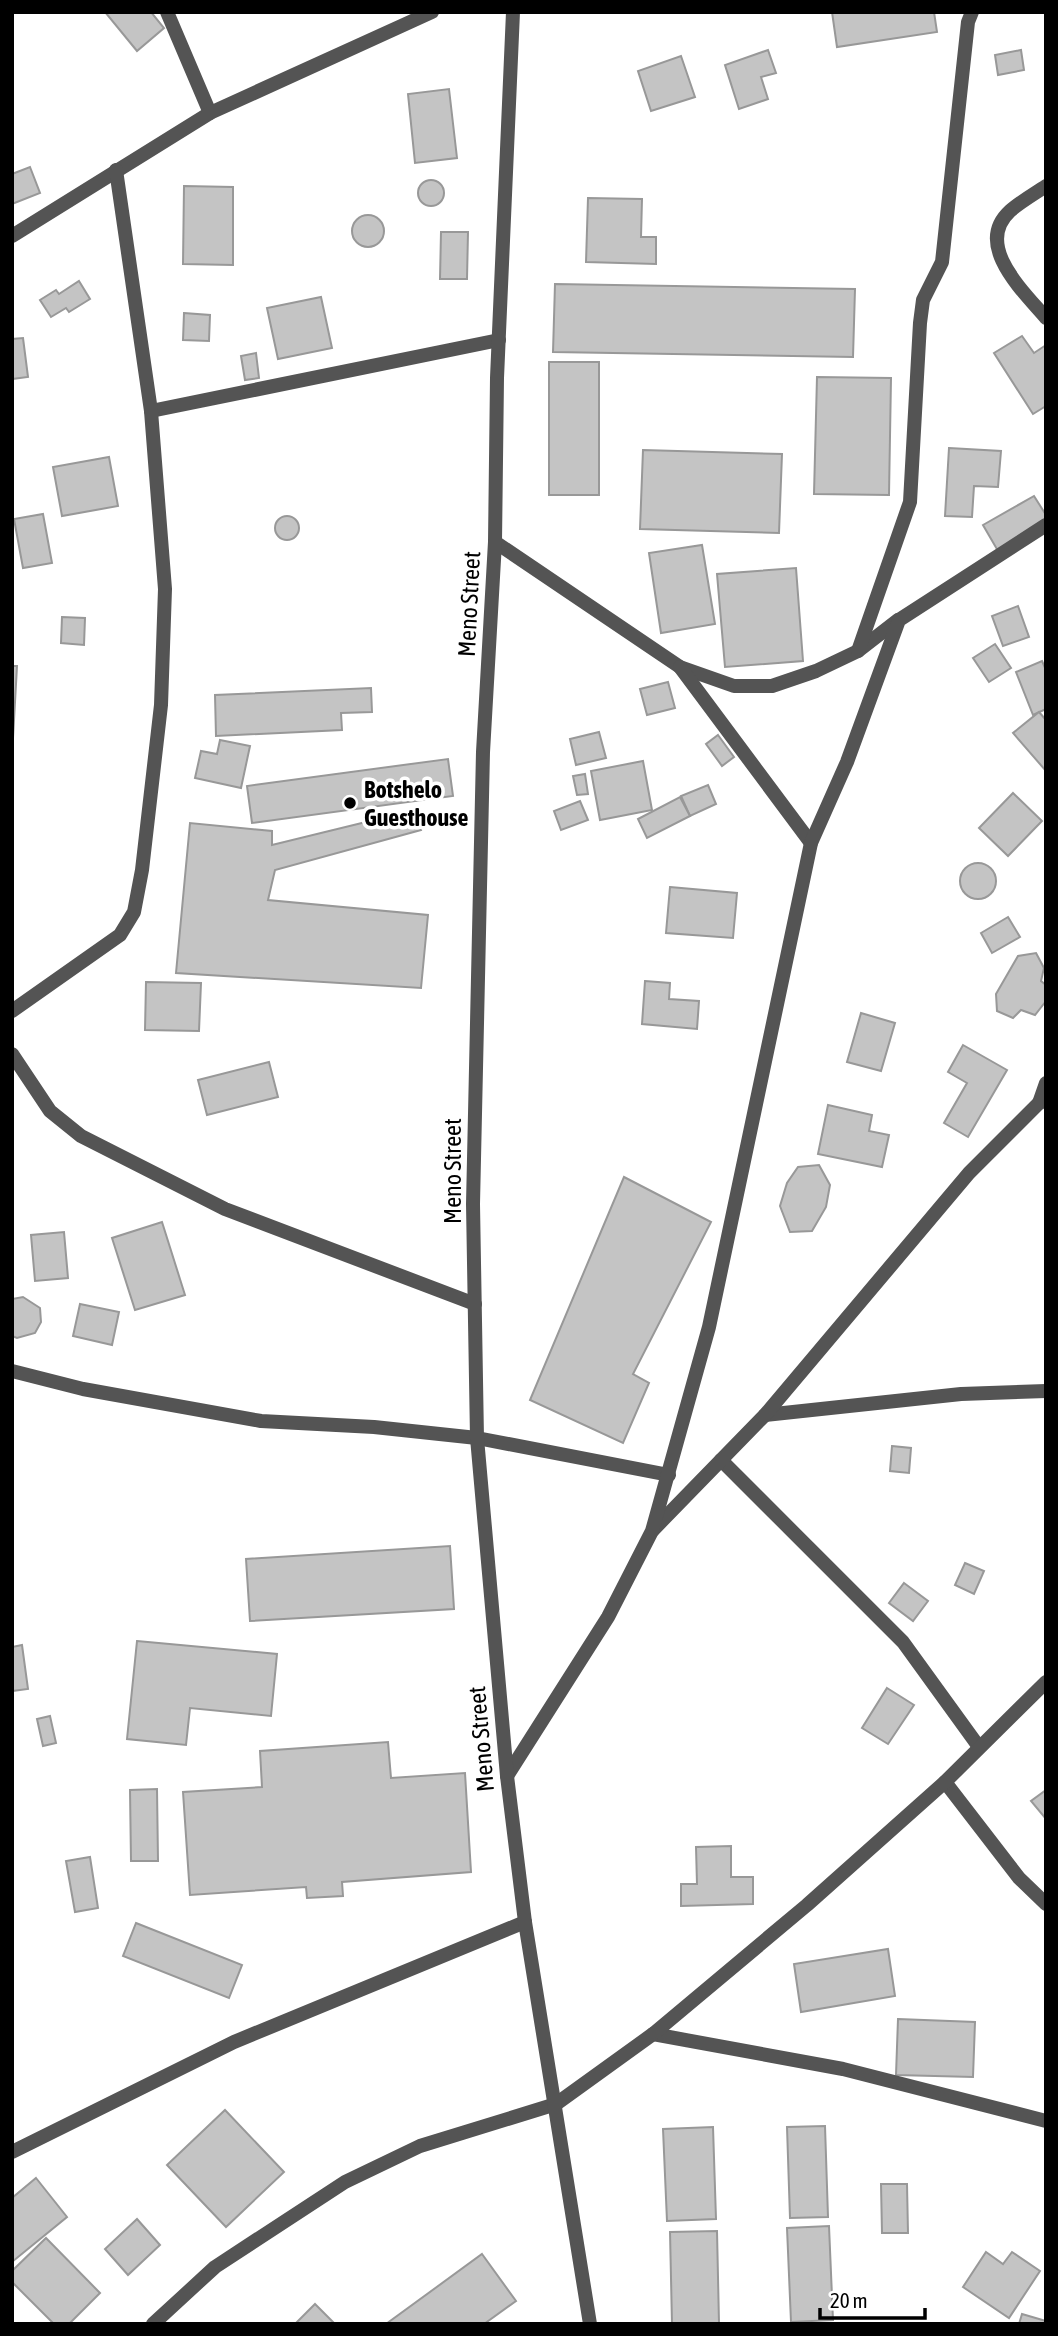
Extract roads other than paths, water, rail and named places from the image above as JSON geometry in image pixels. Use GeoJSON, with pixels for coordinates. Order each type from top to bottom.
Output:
{"type":"FeatureCollection","features":[{"type":"Feature","properties":{"kind":"street"},"geometry":{"type":"LineString","coordinates":[[167,12],[210,113]]}},
{"type":"Feature","properties":{"kind":"street"},"geometry":{"type":"LineString","coordinates":[[12,236],[210,113],[432,12]]}},
{"type":"Feature","properties":{"kind":"street","name":"Meno Street"},"geometry":{"type":"LineString","coordinates":[[513,12],[499,340],[495,542],[483,752],[473,1204],[477,1438],[507,1776],[525,1922],[590,2324]]}},
{"type":"Feature","properties":{"kind":"street"},"geometry":{"type":"LineString","coordinates":[[858,651],[910,502],[920,323],[923,300],[942,262],[968,22],[972,12]]}},
{"type":"Feature","properties":{"kind":"street"},"geometry":{"type":"LineString","coordinates":[[12,1011],[120,935],[134,912],[142,870],[162,692],[165,589],[151,411],[116,170]]}},
{"type":"Feature","properties":{"kind":"street"},"geometry":{"type":"LineString","coordinates":[[1046,186],[1009,212],[1000,222],[996,245],[1001,259],[1020,288],[1046,318]]}},
{"type":"Feature","properties":{"kind":"street"},"geometry":{"type":"LineString","coordinates":[[151,411],[499,340]]}},
{"type":"Feature","properties":{"kind":"street"},"geometry":{"type":"LineString","coordinates":[[495,542],[680,667],[734,686],[772,685],[817,671],[858,651],[899,620],[1046,524]]}},
{"type":"Feature","properties":{"kind":"street"},"geometry":{"type":"LineString","coordinates":[[507,1776],[608,1618],[652,1531],[709,1327],[811,843],[847,762],[899,620]]}},
{"type":"Feature","properties":{"kind":"street"},"geometry":{"type":"LineString","coordinates":[[680,667],[811,843]]}},
{"type":"Feature","properties":{"kind":"street"},"geometry":{"type":"LineString","coordinates":[[12,1054],[50,1111],[81,1136],[225,1209],[475,1304]]}},
{"type":"Feature","properties":{"kind":"street"},"geometry":{"type":"LineString","coordinates":[[652,1531],[765,1415],[969,1173],[1042,1101],[1046,1083]]}},
{"type":"Feature","properties":{"kind":"street"},"geometry":{"type":"LineString","coordinates":[[12,1371],[83,1389],[261,1421],[374,1427],[477,1438],[669,1475]]}},
{"type":"Feature","properties":{"kind":"street"},"geometry":{"type":"LineString","coordinates":[[765,1415],[961,1394],[1046,1391]]}},
{"type":"Feature","properties":{"kind":"street"},"geometry":{"type":"LineString","coordinates":[[721,1460],[903,1643],[979,1747]]}},
{"type":"Feature","properties":{"kind":"street"},"geometry":{"type":"LineString","coordinates":[[153,2324],[215,2267],[345,2182],[420,2147],[556,2104],[653,2034],[807,1905],[945,1782],[1046,1682]]}},
{"type":"Feature","properties":{"kind":"street"},"geometry":{"type":"LineString","coordinates":[[945,1782],[1019,1878],[1046,1904]]}},
{"type":"Feature","properties":{"kind":"street"},"geometry":{"type":"LineString","coordinates":[[12,2152],[234,2042],[525,1922]]}},
{"type":"Feature","properties":{"kind":"street"},"geometry":{"type":"LineString","coordinates":[[653,2034],[843,2068],[1046,2121]]}},
{"type":"Feature","properties":{"kind":"place","name":"Botshelo Guesthouse"},"geometry":{"type":"Point","coordinates":[350,803]}}]}
